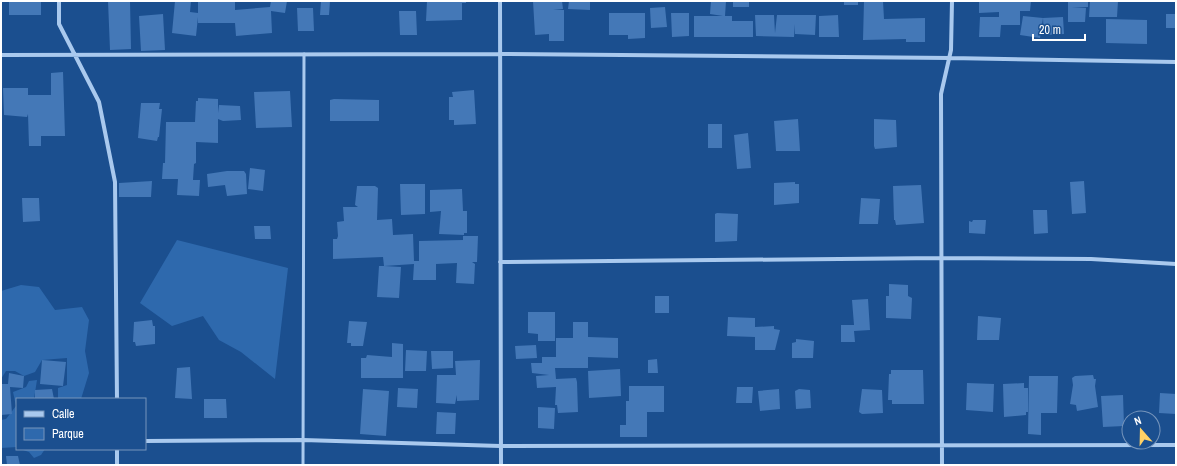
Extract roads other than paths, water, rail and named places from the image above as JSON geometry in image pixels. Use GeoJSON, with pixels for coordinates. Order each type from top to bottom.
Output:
{"type":"FeatureCollection","features":[{"type":"Feature","properties":{"kind":"street"},"geometry":{"type":"LineString","coordinates":[[59,1],[59,24],[99,102],[115,182],[117,398]]}},
{"type":"Feature","properties":{"kind":"street"},"geometry":{"type":"LineString","coordinates":[[500,1],[501,465]]}},
{"type":"Feature","properties":{"kind":"street"},"geometry":{"type":"LineString","coordinates":[[942,465],[941,94],[950,58],[952,1]]}},
{"type":"Feature","properties":{"kind":"street"},"geometry":{"type":"LineString","coordinates":[[1,55],[501,54],[950,58],[1176,62]]}},
{"type":"Feature","properties":{"kind":"street"},"geometry":{"type":"LineString","coordinates":[[500,262],[942,258],[1091,259],[1176,264]]}},
{"type":"Feature","properties":{"kind":"street"},"geometry":{"type":"LineString","coordinates":[[146,441],[303,440],[500,446],[1176,445]]}},
{"type":"Feature","properties":{"kind":"street"},"geometry":{"type":"LineString","coordinates":[[117,450],[117,465]]}},
{"type":"Feature","properties":{"kind":"lane"},"geometry":{"type":"LineString","coordinates":[[303,465],[304,54]]}}]}
